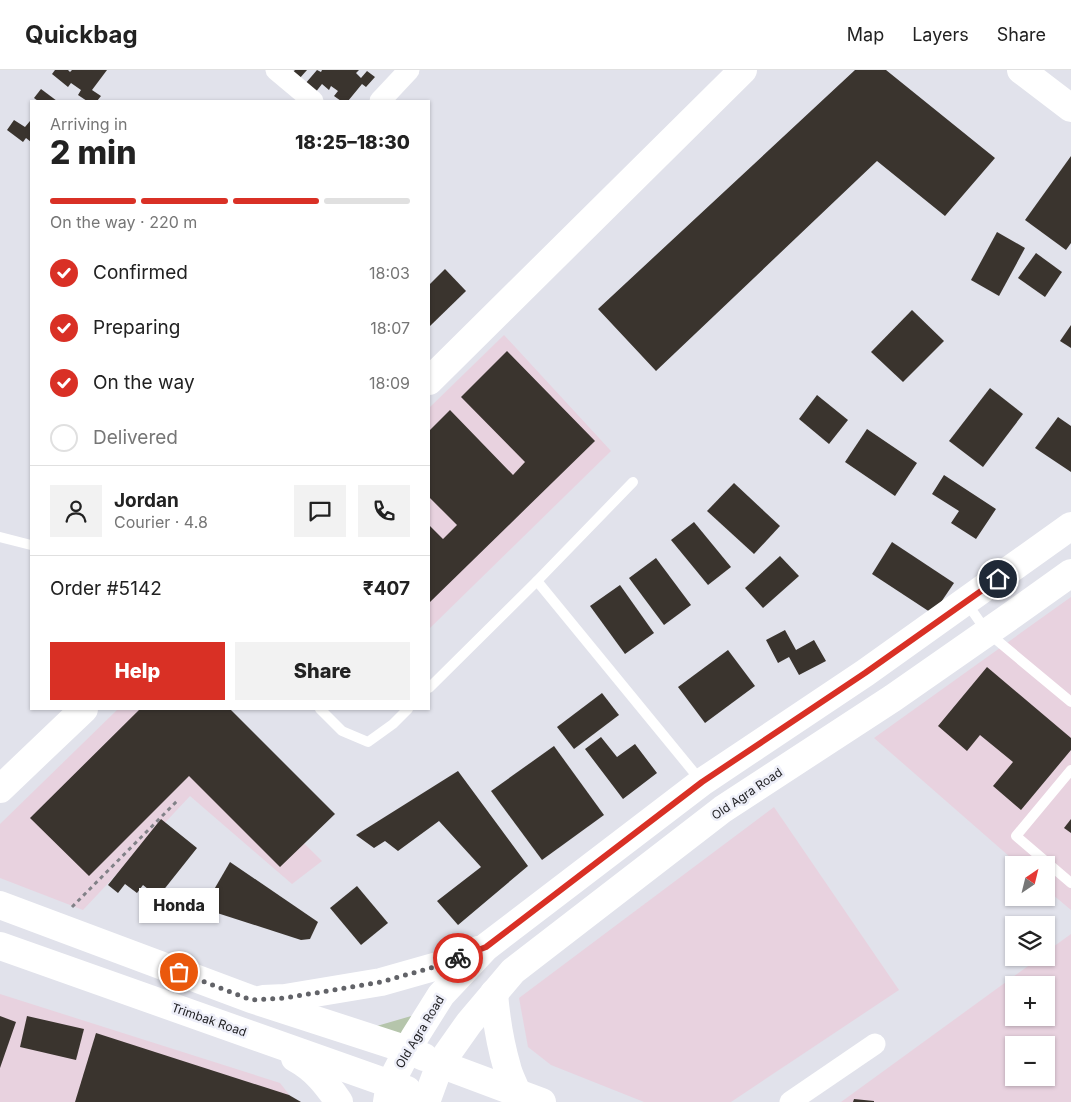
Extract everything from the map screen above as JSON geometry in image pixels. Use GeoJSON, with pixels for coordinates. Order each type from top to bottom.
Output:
{"type":"FeatureCollection","features":[{"type":"Feature","properties":{"kind":"main road"},"geometry":{"type":"LineString","coordinates":[[430,380],[742,70]]}},
{"type":"Feature","properties":{"kind":"main road"},"geometry":{"type":"LineString","coordinates":[[1021,70],[1071,108]]}},
{"type":"Feature","properties":{"kind":"main road","name":"Old Agra Road"},"geometry":{"type":"LineString","coordinates":[[389,1093],[414,1038],[441,995],[486,947],[702,782],[865,673],[1071,526]]}},
{"type":"Feature","properties":{"kind":"main road","name":"Old Agra Road"},"geometry":{"type":"LineString","coordinates":[[432,1100],[440,1064],[469,1023],[513,971],[723,809],[884,703],[1071,573]]}},
{"type":"Feature","properties":{"kind":"main road"},"geometry":{"type":"LineString","coordinates":[[0,789],[83,710]]}},
{"type":"Feature","properties":{"kind":"main road"},"geometry":{"type":"LineString","coordinates":[[0,905],[251,1000],[408,1050],[440,1064],[530,1097]]}},
{"type":"Feature","properties":{"kind":"main road","name":"Trimbak Road"},"geometry":{"type":"LineString","coordinates":[[0,946],[254,1035],[389,1093],[432,1100]]}},
{"type":"Feature","properties":{"kind":"main road"},"geometry":{"type":"LineString","coordinates":[[251,1000],[285,998],[381,982],[441,965],[486,947]]}},
{"type":"Feature","properties":{"kind":"main road"},"geometry":{"type":"LineString","coordinates":[[494,994],[507,1069],[530,1097]]}},
{"type":"Feature","properties":{"kind":"main road"},"geometry":{"type":"LineString","coordinates":[[254,1035],[303,1063],[323,1080],[339,1102]]}},
{"type":"Feature","properties":{"kind":"street"},"geometry":{"type":"LineString","coordinates":[[276,70],[312,100]]}},
{"type":"Feature","properties":{"kind":"street"},"geometry":{"type":"LineString","coordinates":[[381,100],[409,70]]}},
{"type":"Feature","properties":{"kind":"street"},"geometry":{"type":"LineString","coordinates":[[790,1102],[875,1044]]}},
{"type":"Feature","properties":{"kind":"lane"},"geometry":{"type":"LineString","coordinates":[[430,687],[633,482]]}},
{"type":"Feature","properties":{"kind":"lane"},"geometry":{"type":"LineString","coordinates":[[0,537],[30,545]]}},
{"type":"Feature","properties":{"kind":"lane"},"geometry":{"type":"LineString","coordinates":[[536,581],[702,782]]}},
{"type":"Feature","properties":{"kind":"lane"},"geometry":{"type":"LineString","coordinates":[[966,602],[987,632],[1071,702]]}},
{"type":"Feature","properties":{"kind":"lane"},"geometry":{"type":"LineString","coordinates":[[321,710],[342,731],[368,742],[393,724],[407,710]]}},
{"type":"Feature","properties":{"kind":"lane"},"geometry":{"type":"LineString","coordinates":[[1071,770],[1016,836],[1071,884]]}},
{"type":"Feature","properties":{"kind":"path"},"geometry":{"type":"LineString","coordinates":[[54,925],[178,800]]}},
{"type":"Feature","properties":{"kind":"shaded area"},"geometry":{"type":"Polygon","coordinates":[[[504,335],[611,451],[430,628],[430,407],[504,335]]]}},
{"type":"Feature","properties":{"kind":"shaded area"},"geometry":{"type":"Polygon","coordinates":[[[1071,597],[1071,910],[1055,897],[1055,856],[1009,856],[874,738],[1071,597]]]}},
{"type":"Feature","properties":{"kind":"shaded area"},"geometry":{"type":"Polygon","coordinates":[[[117,710],[213,710],[190,731],[322,861],[292,884],[190,796],[83,910],[0,878],[0,824],[117,710]]]}},
{"type":"Feature","properties":{"kind":"shaded area"},"geometry":{"type":"Polygon","coordinates":[[[774,807],[899,990],[731,1102],[644,1102],[551,1065],[528,1047],[519,998],[774,807]]]}},
{"type":"Feature","properties":{"kind":"shaded area"},"geometry":{"type":"Polygon","coordinates":[[[1071,934],[1071,1102],[841,1102],[1005,983],[1005,1026],[1055,1026],[1055,976],[1014,976],[1028,966],[1055,966],[1055,946],[1071,934]]]}},
{"type":"Feature","properties":{"kind":"shaded area"},"geometry":{"type":"Polygon","coordinates":[[[0,994],[280,1083],[295,1102],[0,1102],[0,994]]]}},
{"type":"Feature","properties":{"kind":"green space"},"geometry":{"type":"Polygon","coordinates":[[[425,1012],[397,1042],[363,1030],[425,1012]]]}},
{"type":"Feature","properties":{"kind":"building"},"geometry":{"type":"Polygon","coordinates":[[[55,70],[68,70],[70,72],[72,70],[107,70],[92,90],[101,96],[98,100],[86,100],[78,95],[81,90],[71,83],[68,87],[52,74],[55,70]]]}},
{"type":"Feature","properties":{"kind":"building"},"geometry":{"type":"Polygon","coordinates":[[[295,70],[307,70],[299,79],[292,73],[295,70]]]}},
{"type":"Feature","properties":{"kind":"building"},"geometry":{"type":"Polygon","coordinates":[[[317,70],[321,72],[322,70],[359,70],[356,73],[361,78],[367,71],[375,77],[366,87],[362,84],[349,100],[340,100],[334,96],[338,91],[331,86],[329,90],[322,84],[315,93],[305,84],[317,70]]]}},
{"type":"Feature","properties":{"kind":"building"},"geometry":{"type":"Polygon","coordinates":[[[855,70],[886,70],[995,158],[945,216],[877,161],[656,371],[598,309],[855,70]]]}},
{"type":"Feature","properties":{"kind":"building"},"geometry":{"type":"Polygon","coordinates":[[[41,89],[56,100],[37,100],[34,98],[41,89]]]}},
{"type":"Feature","properties":{"kind":"building"},"geometry":{"type":"Polygon","coordinates":[[[14,120],[25,127],[30,121],[30,141],[26,138],[23,142],[7,130],[14,120]]]}},
{"type":"Feature","properties":{"kind":"building"},"geometry":{"type":"Polygon","coordinates":[[[1071,156],[1071,243],[1066,250],[1025,220],[1071,156]]]}},
{"type":"Feature","properties":{"kind":"building"},"geometry":{"type":"Polygon","coordinates":[[[997,232],[1025,248],[999,296],[971,280],[997,232]]]}},
{"type":"Feature","properties":{"kind":"building"},"geometry":{"type":"Polygon","coordinates":[[[1036,253],[1062,272],[1045,297],[1018,278],[1036,253]]]}},
{"type":"Feature","properties":{"kind":"building"},"geometry":{"type":"Polygon","coordinates":[[[445,269],[466,291],[430,326],[430,284],[445,269]]]}},
{"type":"Feature","properties":{"kind":"building"},"geometry":{"type":"Polygon","coordinates":[[[912,310],[944,341],[903,382],[871,352],[912,310]]]}},
{"type":"Feature","properties":{"kind":"building"},"geometry":{"type":"Polygon","coordinates":[[[1071,325],[1071,348],[1060,341],[1071,325]]]}},
{"type":"Feature","properties":{"kind":"building"},"geometry":{"type":"Polygon","coordinates":[[[507,351],[595,441],[430,602],[430,526],[443,539],[457,525],[430,498],[430,430],[450,410],[513,475],[525,462],[461,397],[507,351]]]}},
{"type":"Feature","properties":{"kind":"building"},"geometry":{"type":"Polygon","coordinates":[[[990,388],[1023,414],[983,467],[949,441],[990,388]]]}},
{"type":"Feature","properties":{"kind":"building"},"geometry":{"type":"Polygon","coordinates":[[[817,395],[848,420],[829,444],[799,419],[817,395]]]}},
{"type":"Feature","properties":{"kind":"building"},"geometry":{"type":"Polygon","coordinates":[[[1058,417],[1071,426],[1071,472],[1035,448],[1058,417]]]}},
{"type":"Feature","properties":{"kind":"building"},"geometry":{"type":"Polygon","coordinates":[[[867,429],[917,463],[895,496],[845,462],[867,429]]]}},
{"type":"Feature","properties":{"kind":"building"},"geometry":{"type":"Polygon","coordinates":[[[944,475],[996,509],[976,539],[951,523],[959,511],[932,494],[944,475]]]}},
{"type":"Feature","properties":{"kind":"building"},"geometry":{"type":"Polygon","coordinates":[[[734,483],[780,526],[754,554],[707,511],[734,483]]]}},
{"type":"Feature","properties":{"kind":"building"},"geometry":{"type":"Polygon","coordinates":[[[694,522],[731,567],[708,585],[671,540],[694,522]]]}},
{"type":"Feature","properties":{"kind":"building"},"geometry":{"type":"Polygon","coordinates":[[[892,542],[954,583],[933,614],[872,574],[892,542]]]}},
{"type":"Feature","properties":{"kind":"building"},"geometry":{"type":"Polygon","coordinates":[[[780,556],[799,576],[763,608],[745,588],[780,556]]]}},
{"type":"Feature","properties":{"kind":"building"},"geometry":{"type":"Polygon","coordinates":[[[656,558],[691,605],[664,625],[629,578],[656,558]]]}},
{"type":"Feature","properties":{"kind":"building"},"geometry":{"type":"Polygon","coordinates":[[[620,585],[654,633],[625,654],[590,606],[620,585]]]}},
{"type":"Feature","properties":{"kind":"building"},"geometry":{"type":"Polygon","coordinates":[[[785,630],[796,650],[814,640],[826,661],[799,675],[789,657],[778,663],[766,640],[785,630]]]}},
{"type":"Feature","properties":{"kind":"building"},"geometry":{"type":"Polygon","coordinates":[[[728,650],[755,686],[705,723],[678,687],[728,650]]]}},
{"type":"Feature","properties":{"kind":"building"},"geometry":{"type":"Polygon","coordinates":[[[987,667],[1071,738],[1071,750],[1021,810],[993,786],[1013,762],[980,735],[967,751],[938,726],[987,667]]]}},
{"type":"Feature","properties":{"kind":"building"},"geometry":{"type":"Polygon","coordinates":[[[602,693],[619,715],[574,749],[557,727],[602,693]]]}},
{"type":"Feature","properties":{"kind":"building"},"geometry":{"type":"Polygon","coordinates":[[[139,710],[231,710],[335,814],[280,867],[189,776],[89,876],[30,818],[139,710]]]}},
{"type":"Feature","properties":{"kind":"building"},"geometry":{"type":"Polygon","coordinates":[[[601,737],[617,757],[635,744],[657,773],[623,799],[585,749],[601,737]]]}},
{"type":"Feature","properties":{"kind":"building"},"geometry":{"type":"Polygon","coordinates":[[[554,746],[604,815],[542,860],[491,791],[554,746]]]}},
{"type":"Feature","properties":{"kind":"building"},"geometry":{"type":"Polygon","coordinates":[[[458,771],[528,866],[458,925],[437,901],[481,867],[439,821],[398,851],[385,841],[374,848],[356,835],[458,771]]]}},
{"type":"Feature","properties":{"kind":"building"},"geometry":{"type":"Polygon","coordinates":[[[161,819],[197,848],[158,897],[143,885],[137,893],[125,884],[118,893],[108,885],[161,819]]]}},
{"type":"Feature","properties":{"kind":"building"},"geometry":{"type":"Polygon","coordinates":[[[1071,819],[1071,833],[1064,828],[1071,819]]]}},
{"type":"Feature","properties":{"kind":"building"},"geometry":{"type":"Polygon","coordinates":[[[230,862],[318,922],[310,939],[301,940],[214,912],[208,904],[212,893],[230,862]]]}},
{"type":"Feature","properties":{"kind":"building"},"geometry":{"type":"Polygon","coordinates":[[[357,886],[388,923],[361,945],[330,908],[357,886]]]}},
{"type":"Feature","properties":{"kind":"building"},"geometry":{"type":"Polygon","coordinates":[[[0,1016],[16,1022],[0,1068],[0,1016]]]}},
{"type":"Feature","properties":{"kind":"building"},"geometry":{"type":"Polygon","coordinates":[[[27,1016],[84,1029],[76,1060],[20,1047],[27,1016]]]}},
{"type":"Feature","properties":{"kind":"building"},"geometry":{"type":"Polygon","coordinates":[[[96,1033],[289,1095],[301,1102],[75,1102],[96,1033]]]}},
{"type":"Feature","properties":{"kind":"building"},"geometry":{"type":"Polygon","coordinates":[[[854,1099],[874,1101],[874,1102],[853,1102],[854,1099]]]}},
{"type":"Feature","properties":{"kind":"way so far"},"geometry":{"type":"LineString","coordinates":[[179,972],[251,1000],[285,998],[381,982],[441,965],[458,958]]}},
{"type":"Feature","properties":{"kind":"place","name":"Honda"},"geometry":{"type":"Point","coordinates":[179,972]}},
{"type":"Feature","properties":{"kind":"route"},"geometry":{"type":"LineString","coordinates":[[458,958],[486,947],[702,782],[865,673],[998,579]]}}]}
